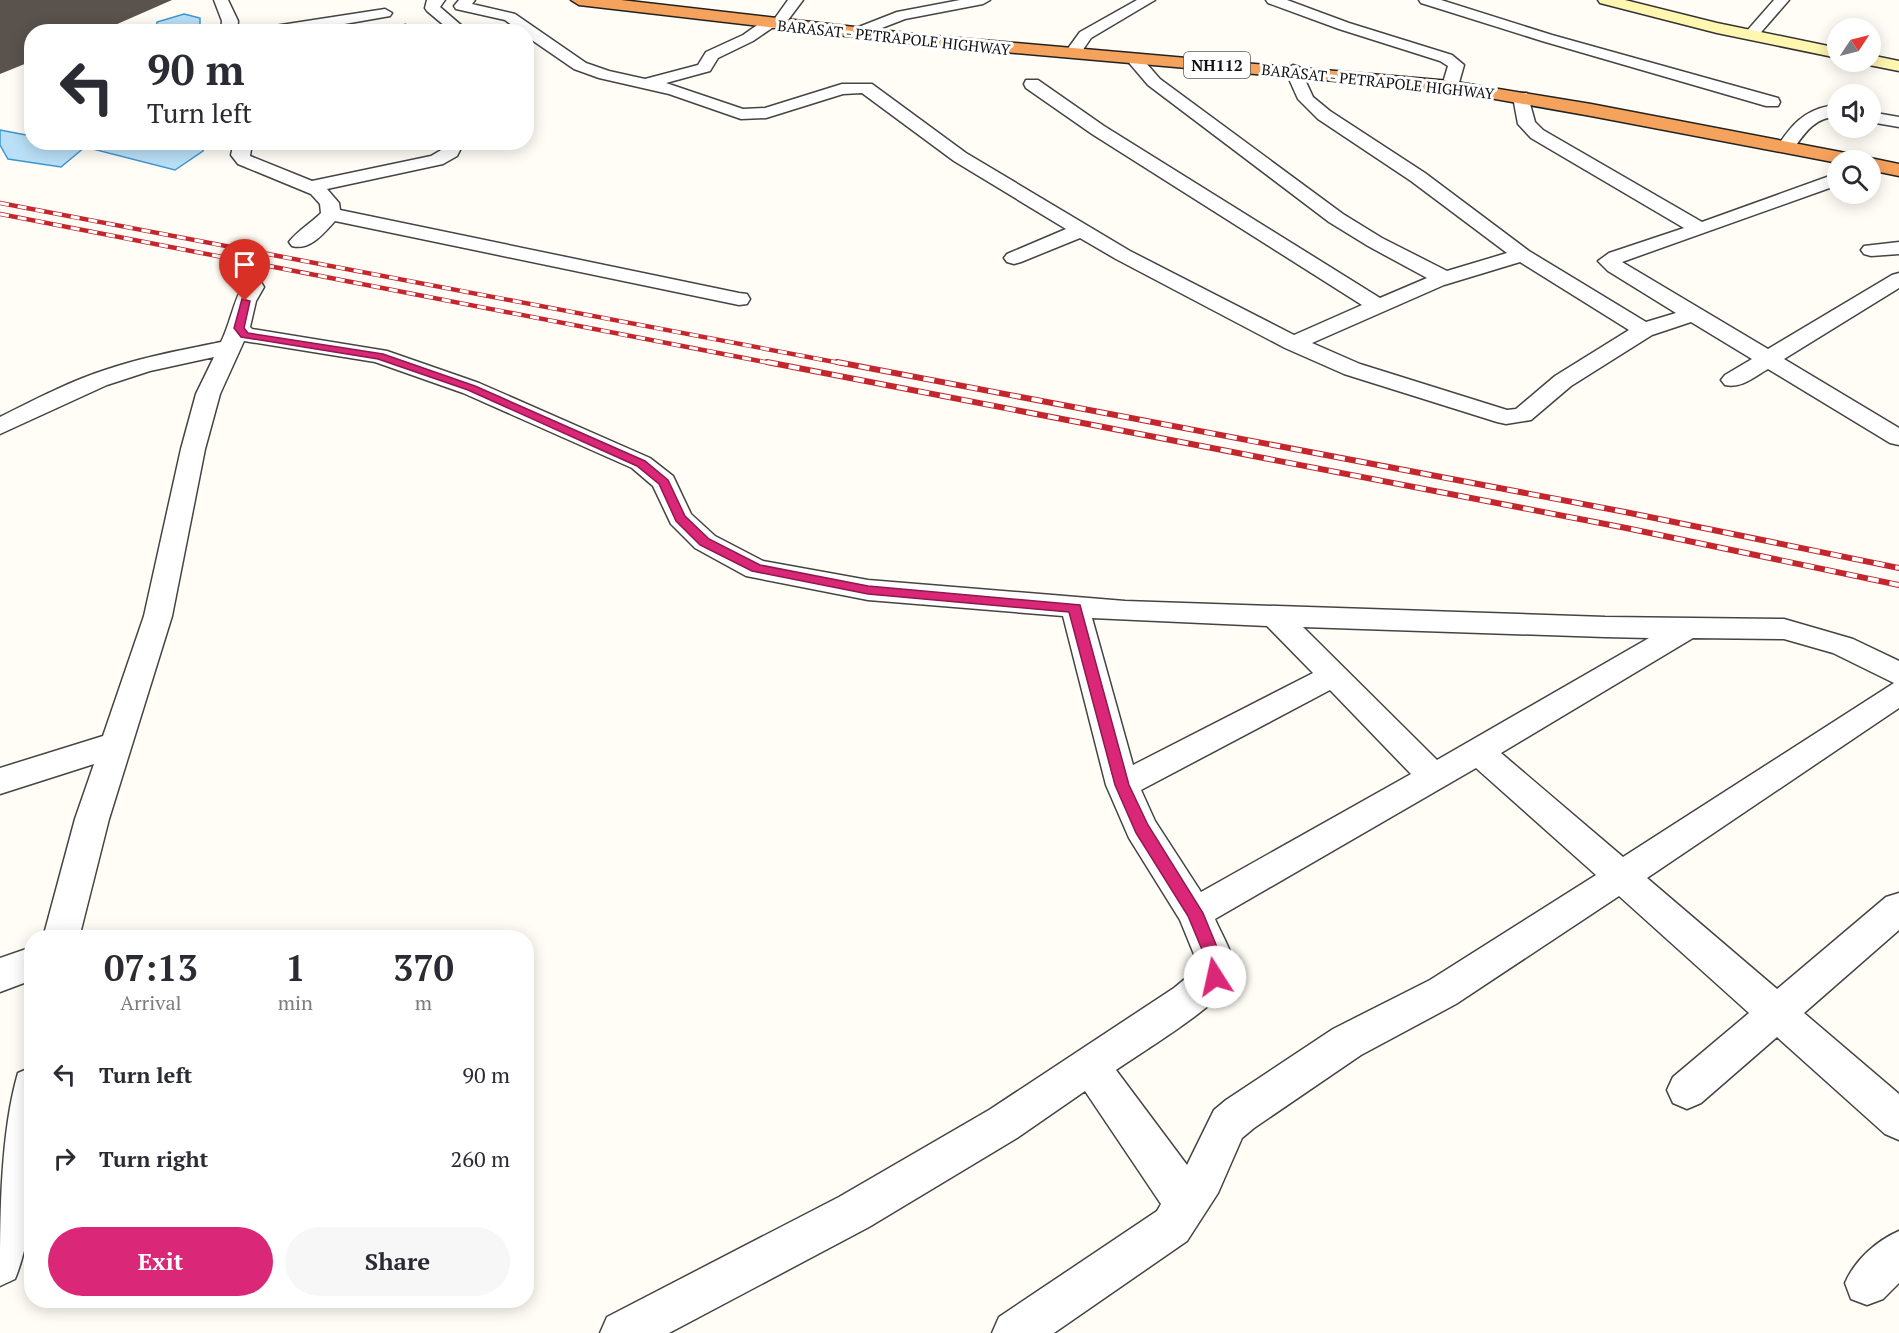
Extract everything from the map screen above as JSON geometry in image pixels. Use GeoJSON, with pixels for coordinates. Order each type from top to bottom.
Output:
{"type":"FeatureCollection","features":[{"type":"Feature","properties":{"kind":"highway","name":"BARASAT - PETRAPOLE HIGHWAY"},"geometry":{"type":"LineString","coordinates":[[579,0],[856,33],[1072,54],[1293,70],[1450,86],[1521,97],[1827,155]]}},
{"type":"Feature","properties":{"kind":"highway"},"geometry":{"type":"LineString","coordinates":[[1881,167],[1899,170]]}},
{"type":"Feature","properties":{"kind":"main road"},"geometry":{"type":"LineString","coordinates":[[1606,0],[1827,51]]}},
{"type":"Feature","properties":{"kind":"main road"},"geometry":{"type":"LineString","coordinates":[[1881,62],[1899,66]]}},
{"type":"Feature","properties":{"kind":"street"},"geometry":{"type":"LineString","coordinates":[[221,0],[230,24]]}},
{"type":"Feature","properties":{"kind":"street"},"geometry":{"type":"LineString","coordinates":[[438,0],[433,2],[432,8],[452,24]]}},
{"type":"Feature","properties":{"kind":"street"},"geometry":{"type":"LineString","coordinates":[[468,0],[461,6],[510,17],[520,24]]}},
{"type":"Feature","properties":{"kind":"street"},"geometry":{"type":"LineString","coordinates":[[646,83],[704,68],[712,55],[773,24],[796,0]]}},
{"type":"Feature","properties":{"kind":"street"},"geometry":{"type":"LineString","coordinates":[[856,33],[900,14],[983,0]]}},
{"type":"Feature","properties":{"kind":"street"},"geometry":{"type":"LineString","coordinates":[[1072,54],[1085,35],[1148,0]]}},
{"type":"Feature","properties":{"kind":"street"},"geometry":{"type":"LineString","coordinates":[[1274,0],[1344,26],[1446,58],[1456,65],[1450,86]]}},
{"type":"Feature","properties":{"kind":"street"},"geometry":{"type":"LineString","coordinates":[[1427,0],[1558,41],[1772,102]]}},
{"type":"Feature","properties":{"kind":"street"},"geometry":{"type":"LineString","coordinates":[[1751,35],[1782,0]]}},
{"type":"Feature","properties":{"kind":"street"},"geometry":{"type":"LineString","coordinates":[[317,24],[384,13]]}},
{"type":"Feature","properties":{"kind":"street"},"geometry":{"type":"LineString","coordinates":[[534,34],[580,66],[675,90],[741,114],[755,115],[842,89],[866,88],[960,157],[1081,230],[1123,255],[1293,343],[1352,369],[1506,417],[1522,415],[1530,410],[1563,381],[1644,330],[1694,314]]}},
{"type":"Feature","properties":{"kind":"street"},"geometry":{"type":"LineString","coordinates":[[1133,58],[1154,82],[1336,218],[1444,279]]}},
{"type":"Feature","properties":{"kind":"street"},"geometry":{"type":"LineString","coordinates":[[1293,70],[1306,99],[1324,115],[1418,177],[1522,255],[1644,330]]}},
{"type":"Feature","properties":{"kind":"street"},"geometry":{"type":"LineString","coordinates":[[1032,84],[1098,130],[1378,306]]}},
{"type":"Feature","properties":{"kind":"street"},"geometry":{"type":"LineString","coordinates":[[1521,97],[1527,124],[1537,134],[1700,229]]}},
{"type":"Feature","properties":{"kind":"street"},"geometry":{"type":"LineString","coordinates":[[1786,147],[1803,123],[1813,116],[1827,112]]}},
{"type":"Feature","properties":{"kind":"street"},"geometry":{"type":"LineString","coordinates":[[1881,119],[1899,122]]}},
{"type":"Feature","properties":{"kind":"street"},"geometry":{"type":"LineString","coordinates":[[241,150],[240,155],[244,160],[318,190],[329,203],[331,214]]}},
{"type":"Feature","properties":{"kind":"street"},"geometry":{"type":"LineString","coordinates":[[311,187],[437,160],[451,153],[452,150]]}},
{"type":"Feature","properties":{"kind":"street"},"geometry":{"type":"LineString","coordinates":[[1827,182],[1700,229],[1616,256],[1608,261],[1899,438]]}},
{"type":"Feature","properties":{"kind":"street"},"geometry":{"type":"LineString","coordinates":[[299,242],[315,231],[331,214]]}},
{"type":"Feature","properties":{"kind":"street"},"geometry":{"type":"LineString","coordinates":[[331,214],[739,299]]}},
{"type":"Feature","properties":{"kind":"street"},"geometry":{"type":"LineString","coordinates":[[1014,258],[1081,230]]}},
{"type":"Feature","properties":{"kind":"street"},"geometry":{"type":"LineString","coordinates":[[1871,250],[1899,248]]}},
{"type":"Feature","properties":{"kind":"street"},"geometry":{"type":"LineString","coordinates":[[1293,343],[1444,279],[1522,255]]}},
{"type":"Feature","properties":{"kind":"street"},"geometry":{"type":"LineString","coordinates":[[1733,380],[1899,279]]}},
{"type":"Feature","properties":{"kind":"street"},"geometry":{"type":"LineString","coordinates":[[63,930],[92,819],[158,616],[193,449],[208,394],[234,338],[245,301],[253,287]]}},
{"type":"Feature","properties":{"kind":"street"},"geometry":{"type":"LineString","coordinates":[[0,427],[113,375],[181,357],[245,335],[380,356],[471,388],[641,463],[664,482],[680,518],[705,542],[756,568],[868,590],[1075,608],[1276,616],[1784,629],[1842,646],[1899,674]]}},
{"type":"Feature","properties":{"kind":"street"},"geometry":{"type":"LineString","coordinates":[[1876,425],[1899,411]]}},
{"type":"Feature","properties":{"kind":"street"},"geometry":{"type":"LineString","coordinates":[[623,1333],[854,1212],[1003,1124],[1187,1000],[1215,977],[1216,964],[1195,913],[1141,828],[1122,785],[1075,608]]}},
{"type":"Feature","properties":{"kind":"street"},"geometry":{"type":"LineString","coordinates":[[1276,616],[1434,777]]}},
{"type":"Feature","properties":{"kind":"street"},"geometry":{"type":"LineString","coordinates":[[1195,913],[1434,777],[1688,628]]}},
{"type":"Feature","properties":{"kind":"street"},"geometry":{"type":"LineString","coordinates":[[1122,785],[1334,675]]}},
{"type":"Feature","properties":{"kind":"street"},"geometry":{"type":"LineString","coordinates":[[1015,1333],[1165,1232],[1180,1216],[1203,1178],[1228,1124],[1240,1114],[1347,1042],[1443,992],[1899,693]]}},
{"type":"Feature","properties":{"kind":"street"},"geometry":{"type":"LineString","coordinates":[[0,781],[117,744]]}},
{"type":"Feature","properties":{"kind":"street"},"geometry":{"type":"LineString","coordinates":[[1478,751],[1899,1120]]}},
{"type":"Feature","properties":{"kind":"street"},"geometry":{"type":"LineString","coordinates":[[1688,1090],[1899,908]]}},
{"type":"Feature","properties":{"kind":"street"},"geometry":{"type":"LineString","coordinates":[[0,975],[24,966]]}},
{"type":"Feature","properties":{"kind":"street"},"geometry":{"type":"LineString","coordinates":[[1090,1066],[1178,1188],[1183,1208]]}},
{"type":"Feature","properties":{"kind":"street"},"geometry":{"type":"LineString","coordinates":[[0,1264],[24,1130]]}},
{"type":"Feature","properties":{"kind":"street"},"geometry":{"type":"LineString","coordinates":[[1867,1283],[1899,1253]]}},
{"type":"Feature","properties":{"kind":"water"},"geometry":{"type":"Polygon","coordinates":[[[184,14],[200,18],[200,24],[157,24],[157,22],[184,14]]]}},
{"type":"Feature","properties":{"kind":"water"},"geometry":{"type":"Polygon","coordinates":[[[0,130],[24,135],[24,150],[81,150],[61,167],[8,159],[0,145],[0,130]]]}},
{"type":"Feature","properties":{"kind":"water"},"geometry":{"type":"Polygon","coordinates":[[[97,150],[203,150],[175,170],[97,150]]]}},
{"type":"Feature","properties":{"kind":"building"},"geometry":{"type":"Polygon","coordinates":[[[0,0],[172,0],[117,24],[24,24],[24,64],[0,74],[0,0]]]}},
{"type":"Feature","properties":{"kind":"railway"},"geometry":{"type":"LineString","coordinates":[[0,203],[845,364]]}},
{"type":"Feature","properties":{"kind":"railway"},"geometry":{"type":"LineString","coordinates":[[0,214],[775,364]]}},
{"type":"Feature","properties":{"kind":"railway"},"geometry":{"type":"LineString","coordinates":[[767,362],[1626,528],[1899,585]]}},
{"type":"Feature","properties":{"kind":"railway"},"geometry":{"type":"LineString","coordinates":[[837,362],[1625,512],[1899,568]]}},
{"type":"Feature","properties":{"kind":"route"},"geometry":{"type":"LineString","coordinates":[[245,301],[239,328],[245,335],[380,356],[471,388],[641,463],[664,482],[680,518],[705,542],[756,568],[868,590],[1075,608],[1122,785],[1141,828],[1195,913],[1216,964],[1215,977]]}}]}
